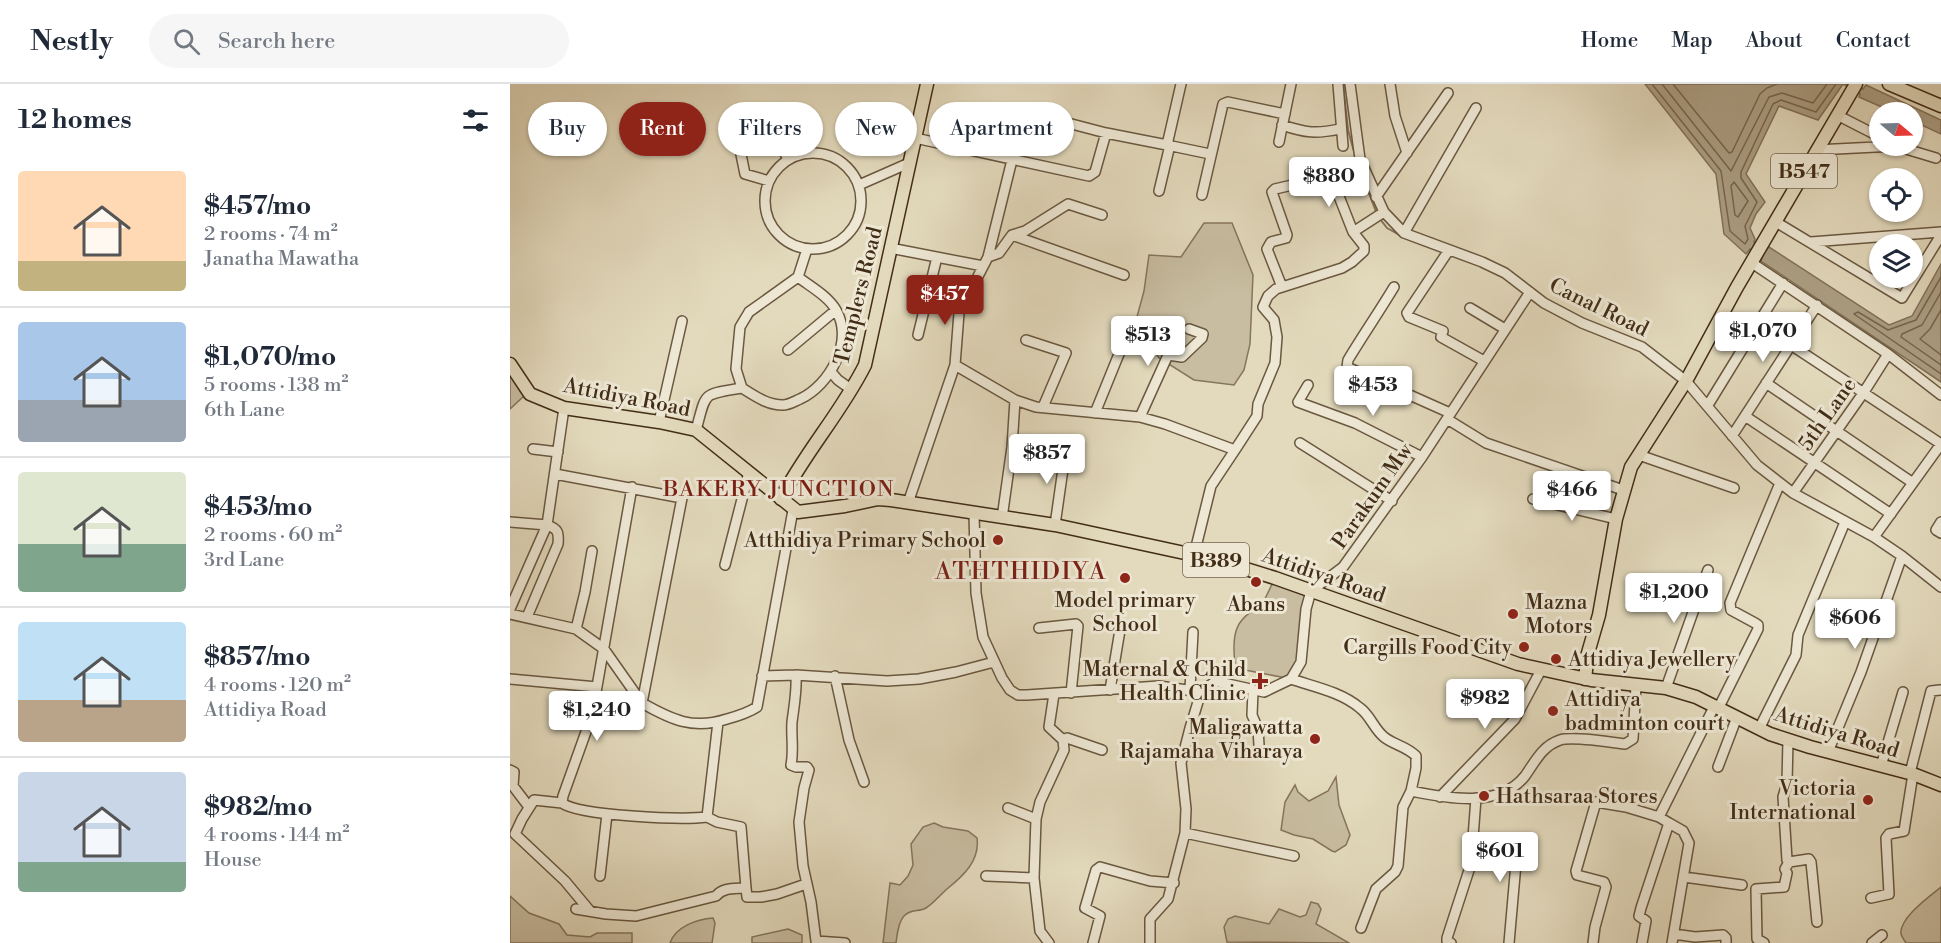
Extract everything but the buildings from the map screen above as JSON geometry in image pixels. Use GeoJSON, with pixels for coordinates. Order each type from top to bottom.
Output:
{"type":"FeatureCollection","features":[{"type":"Feature","properties":{"kind":"main road","name":"Templers Road"},"geometry":{"type":"LineString","coordinates":[[917,129],[927,84]]}},
{"type":"Feature","properties":{"kind":"main road","name":"B547"},"geometry":{"type":"LineString","coordinates":[[1585,679],[1587,653],[1599,615],[1616,519],[1623,490],[1632,467],[1686,381],[1737,287],[1856,84]]}},
{"type":"Feature","properties":{"kind":"main road"},"geometry":{"type":"LineString","coordinates":[[1889,84],[1941,106]]}},
{"type":"Feature","properties":{"kind":"main road","name":"Templers Road"},"geometry":{"type":"LineString","coordinates":[[782,499],[791,481],[852,390],[865,365],[911,156]]}},
{"type":"Feature","properties":{"kind":"main road","name":"Attidiya Road"},"geometry":{"type":"LineString","coordinates":[[511,369],[530,394],[564,408],[659,422],[696,430],[798,512],[878,499],[1055,525],[1194,555],[1240,567],[1541,670],[1585,679],[1666,688],[1717,706],[1759,729],[1788,740],[1911,774],[1941,785]]}},
{"type":"Feature","properties":{"kind":"street"},"geometry":{"type":"LineString","coordinates":[[1159,191],[1181,84]]}},
{"type":"Feature","properties":{"kind":"street"},"geometry":{"type":"LineString","coordinates":[[1279,142],[1291,84]]}},
{"type":"Feature","properties":{"kind":"street"},"geometry":{"type":"LineString","coordinates":[[1338,84],[1343,146]]}},
{"type":"Feature","properties":{"kind":"street","name":"Canal Road"},"geometry":{"type":"LineString","coordinates":[[1350,84],[1360,159],[1376,197],[1380,214],[1404,233],[1505,273],[1544,303],[1582,323],[1642,347],[1686,381],[1757,465],[1793,493],[1874,537],[1941,587]]}},
{"type":"Feature","properties":{"kind":"street"},"geometry":{"type":"LineString","coordinates":[[1390,84],[1395,116],[1407,153]]}},
{"type":"Feature","properties":{"kind":"street"},"geometry":{"type":"LineString","coordinates":[[1376,197],[1448,93]]}},
{"type":"Feature","properties":{"kind":"street"},"geometry":{"type":"LineString","coordinates":[[1202,195],[1223,104],[1228,102],[1285,114]]}},
{"type":"Feature","properties":{"kind":"street"},"geometry":{"type":"LineString","coordinates":[[1404,233],[1476,108]]}},
{"type":"Feature","properties":{"kind":"street"},"geometry":{"type":"LineString","coordinates":[[1837,115],[1869,131]]}},
{"type":"Feature","properties":{"kind":"street"},"geometry":{"type":"LineString","coordinates":[[1074,125],[1210,154]]}},
{"type":"Feature","properties":{"kind":"street"},"geometry":{"type":"LineString","coordinates":[[1282,125],[1305,133],[1340,129]]}},
{"type":"Feature","properties":{"kind":"street"},"geometry":{"type":"LineString","coordinates":[[769,181],[745,174],[737,135],[739,133],[777,136],[788,160]]}},
{"type":"Feature","properties":{"kind":"street"},"geometry":{"type":"LineString","coordinates":[[917,138],[1089,176],[1095,172],[1106,133]]}},
{"type":"Feature","properties":{"kind":"street"},"geometry":{"type":"LineString","coordinates":[[1816,150],[1869,147]]}},
{"type":"Feature","properties":{"kind":"street"},"geometry":{"type":"LineString","coordinates":[[811,153],[830,156],[846,165],[854,174],[862,199],[860,213],[855,226],[846,237],[834,245],[821,249],[795,246],[784,240],[771,225],[765,207],[769,181],[780,166],[788,160],[811,153]]}},
{"type":"Feature","properties":{"kind":"street"},"geometry":{"type":"LineString","coordinates":[[1923,154],[1936,158]]}},
{"type":"Feature","properties":{"kind":"street"},"geometry":{"type":"LineString","coordinates":[[908,503],[955,365],[959,313],[986,262],[1012,160]]}},
{"type":"Feature","properties":{"kind":"street"},"geometry":{"type":"LineString","coordinates":[[859,185],[909,163]]}},
{"type":"Feature","properties":{"kind":"street"},"geometry":{"type":"LineString","coordinates":[[1194,555],[1211,486],[1257,416],[1258,404],[1275,363],[1277,337],[1274,320],[1263,306],[1268,296],[1282,287],[1342,267],[1352,262],[1364,251],[1364,246],[1353,232],[1330,176],[1275,189],[1272,196],[1287,235],[1271,242],[1267,249],[1282,287]]}},
{"type":"Feature","properties":{"kind":"street"},"geometry":{"type":"LineString","coordinates":[[890,248],[937,257],[986,262],[999,253],[1012,235],[1025,231],[1068,204],[1102,215]]}},
{"type":"Feature","properties":{"kind":"street"},"geometry":{"type":"LineString","coordinates":[[1353,232],[1380,214]]}},
{"type":"Feature","properties":{"kind":"street"},"geometry":{"type":"LineString","coordinates":[[1776,222],[1902,298],[1941,233]]}},
{"type":"Feature","properties":{"kind":"street"},"geometry":{"type":"LineString","coordinates":[[1811,242],[1941,233]]}},
{"type":"Feature","properties":{"kind":"street"},"geometry":{"type":"LineString","coordinates":[[1012,235],[1124,275]]}},
{"type":"Feature","properties":{"kind":"street"},"geometry":{"type":"LineString","coordinates":[[798,277],[827,299],[836,310],[842,327],[840,353],[831,372],[807,396],[786,405],[766,403],[742,388],[736,369],[740,327],[749,312],[798,277],[807,249]]}},
{"type":"Feature","properties":{"kind":"street"},"geometry":{"type":"LineString","coordinates":[[1449,250],[1407,313],[1408,317],[1443,330],[1441,337],[1484,361]]}},
{"type":"Feature","properties":{"kind":"street"},"geometry":{"type":"LineString","coordinates":[[918,335],[937,257]]}},
{"type":"Feature","properties":{"kind":"street"},"geometry":{"type":"LineString","coordinates":[[1754,260],[1782,282],[1888,354],[1941,395]]}},
{"type":"Feature","properties":{"kind":"street"},"geometry":{"type":"LineString","coordinates":[[1708,405],[1782,282]]}},
{"type":"Feature","properties":{"kind":"street"},"geometry":{"type":"LineString","coordinates":[[1394,287],[1378,314],[1369,324],[1348,360],[1347,367],[1448,416],[1486,443],[1623,490]]}},
{"type":"Feature","properties":{"kind":"street","name":"Parakum Mw"},"geometry":{"type":"LineString","coordinates":[[1311,591],[1343,567],[1392,501],[1530,292]]}},
{"type":"Feature","properties":{"kind":"street"},"geometry":{"type":"LineString","coordinates":[[1732,436],[1817,305]]}},
{"type":"Feature","properties":{"kind":"street"},"geometry":{"type":"LineString","coordinates":[[1470,308],[1505,329]]}},
{"type":"Feature","properties":{"kind":"street"},"geometry":{"type":"LineString","coordinates":[[788,350],[836,310]]}},
{"type":"Feature","properties":{"kind":"street"},"geometry":{"type":"LineString","coordinates":[[659,422],[682,321]]}},
{"type":"Feature","properties":{"kind":"street"},"geometry":{"type":"LineString","coordinates":[[1140,417],[1168,355],[1182,357],[1202,338],[1203,334],[1189,329]]}},
{"type":"Feature","properties":{"kind":"street"},"geometry":{"type":"LineString","coordinates":[[1026,340],[1066,353],[1043,408]]}},
{"type":"Feature","properties":{"kind":"street"},"geometry":{"type":"LineString","coordinates":[[1791,345],[1941,444],[1874,537]]}},
{"type":"Feature","properties":{"kind":"street"},"geometry":{"type":"LineString","coordinates":[[1095,413],[1121,349]]}},
{"type":"Feature","properties":{"kind":"street","name":"5th Lane"},"geometry":{"type":"LineString","coordinates":[[1793,493],[1888,354]]}},
{"type":"Feature","properties":{"kind":"street"},"geometry":{"type":"LineString","coordinates":[[955,365],[1015,400],[1043,408],[1140,417],[1235,450]]}},
{"type":"Feature","properties":{"kind":"street"},"geometry":{"type":"LineString","coordinates":[[831,372],[852,390]]}},
{"type":"Feature","properties":{"kind":"street"},"geometry":{"type":"LineString","coordinates":[[1766,382],[1913,483]]}},
{"type":"Feature","properties":{"kind":"street"},"geometry":{"type":"LineString","coordinates":[[1308,386],[1298,402],[1355,423],[1422,457]]}},
{"type":"Feature","properties":{"kind":"street"},"geometry":{"type":"LineString","coordinates":[[696,430],[706,397],[711,393],[742,388]]}},
{"type":"Feature","properties":{"kind":"street"},"geometry":{"type":"LineString","coordinates":[[1002,518],[1015,400]]}},
{"type":"Feature","properties":{"kind":"street"},"geometry":{"type":"LineString","coordinates":[[510,609],[547,525],[564,408]]}},
{"type":"Feature","properties":{"kind":"street"},"geometry":{"type":"LineString","coordinates":[[1745,416],[1891,514]]}},
{"type":"Feature","properties":{"kind":"street"},"geometry":{"type":"LineString","coordinates":[[1300,443],[1392,501]]}},
{"type":"Feature","properties":{"kind":"street"},"geometry":{"type":"LineString","coordinates":[[1055,525],[1066,448]]}},
{"type":"Feature","properties":{"kind":"street"},"geometry":{"type":"LineString","coordinates":[[533,449],[558,452]]}},
{"type":"Feature","properties":{"kind":"street"},"geometry":{"type":"LineString","coordinates":[[1639,455],[1734,488]]}},
{"type":"Feature","properties":{"kind":"street"},"geometry":{"type":"LineString","coordinates":[[725,565],[748,472]]}},
{"type":"Feature","properties":{"kind":"street"},"geometry":{"type":"LineString","coordinates":[[555,474],[682,498],[642,703]]}},
{"type":"Feature","properties":{"kind":"street"},"geometry":{"type":"LineString","coordinates":[[1659,817],[1758,629],[1755,622],[1731,610],[1730,603],[1780,483]]}},
{"type":"Feature","properties":{"kind":"street"},"geometry":{"type":"LineString","coordinates":[[562,803],[592,715],[632,487]]}},
{"type":"Feature","properties":{"kind":"street"},"geometry":{"type":"LineString","coordinates":[[1533,499],[1616,519]]}},
{"type":"Feature","properties":{"kind":"street"},"geometry":{"type":"LineString","coordinates":[[510,614],[527,616],[576,629],[604,649],[642,703],[668,717],[699,725],[746,713],[757,706],[793,510]]}},
{"type":"Feature","properties":{"kind":"street"},"geometry":{"type":"LineString","coordinates":[[974,513],[976,593],[983,637],[1010,690],[1018,695],[1159,686],[1201,692]]}},
{"type":"Feature","properties":{"kind":"street"},"geometry":{"type":"LineString","coordinates":[[510,522],[547,525],[556,528],[559,532],[558,544],[527,616]]}},
{"type":"Feature","properties":{"kind":"street"},"geometry":{"type":"LineString","coordinates":[[1759,729],[1796,655],[1798,635],[1845,522]]}},
{"type":"Feature","properties":{"kind":"street"},"geometry":{"type":"LineString","coordinates":[[1941,522],[1936,530],[1941,533]]}},
{"type":"Feature","properties":{"kind":"street"},"geometry":{"type":"LineString","coordinates":[[576,629],[592,551]]}},
{"type":"Feature","properties":{"kind":"street"},"geometry":{"type":"LineString","coordinates":[[1828,752],[1861,672],[1902,556]]}},
{"type":"Feature","properties":{"kind":"street"},"geometry":{"type":"LineString","coordinates":[[1666,688],[1708,570]]}},
{"type":"Feature","properties":{"kind":"street"},"geometry":{"type":"LineString","coordinates":[[1150,943],[1150,919],[1168,899],[1174,883],[1185,833],[1186,809],[1181,764],[1201,692],[1213,683],[1219,682],[1264,692],[1291,679],[1301,662],[1306,609],[1311,591]]}},
{"type":"Feature","properties":{"kind":"street"},"geometry":{"type":"LineString","coordinates":[[1039,628],[1076,624],[1078,626],[1071,693]]}},
{"type":"Feature","properties":{"kind":"street"},"geometry":{"type":"LineString","coordinates":[[1110,690],[1120,630]]}},
{"type":"Feature","properties":{"kind":"street"},"geometry":{"type":"LineString","coordinates":[[1190,689],[1193,632]]}},
{"type":"Feature","properties":{"kind":"street"},"geometry":{"type":"LineString","coordinates":[[762,676],[835,676],[887,681],[919,679],[994,662]]}},
{"type":"Feature","properties":{"kind":"street"},"geometry":{"type":"LineString","coordinates":[[1440,797],[1515,719],[1541,670]]}},
{"type":"Feature","properties":{"kind":"street"},"geometry":{"type":"LineString","coordinates":[[796,675],[797,699],[792,723],[794,750],[791,765],[807,767],[809,770],[799,822],[806,884],[811,902],[816,941],[845,943]]}},
{"type":"Feature","properties":{"kind":"street"},"geometry":{"type":"LineString","coordinates":[[835,676],[849,740],[864,782]]}},
{"type":"Feature","properties":{"kind":"street"},"geometry":{"type":"LineString","coordinates":[[510,679],[597,687]]}},
{"type":"Feature","properties":{"kind":"street"},"geometry":{"type":"LineString","coordinates":[[1291,679],[1349,699],[1363,709],[1379,733],[1409,749],[1416,756],[1411,791],[1403,807],[1398,866],[1395,872],[1376,889],[1361,928]]}},
{"type":"Feature","properties":{"kind":"street"},"geometry":{"type":"LineString","coordinates":[[1411,791],[1457,799],[1506,792],[1523,778],[1544,749],[1562,739],[1625,744],[1631,742],[1636,685]]}},
{"type":"Feature","properties":{"kind":"street"},"geometry":{"type":"LineString","coordinates":[[1871,898],[1889,894],[1886,838],[1889,834],[1904,831],[1911,774],[1931,691],[1940,690]]}},
{"type":"Feature","properties":{"kind":"street"},"geometry":{"type":"LineString","coordinates":[[1254,691],[1252,715],[1258,729],[1259,745]]}},
{"type":"Feature","properties":{"kind":"street"},"geometry":{"type":"LineString","coordinates":[[1881,766],[1903,692]]}},
{"type":"Feature","properties":{"kind":"street"},"geometry":{"type":"LineString","coordinates":[[1049,943],[1040,931],[1034,879],[1036,819],[1040,802],[1064,750],[1063,740],[1049,727],[1054,694]]}},
{"type":"Feature","properties":{"kind":"street"},"geometry":{"type":"LineString","coordinates":[[1718,767],[1737,717]]}},
{"type":"Feature","properties":{"kind":"street"},"geometry":{"type":"LineString","coordinates":[[707,818],[718,722]]}},
{"type":"Feature","properties":{"kind":"street"},"geometry":{"type":"LineString","coordinates":[[1063,740],[1067,738],[1101,750]]}},
{"type":"Feature","properties":{"kind":"street"},"geometry":{"type":"LineString","coordinates":[[1764,943],[1757,939],[1756,889],[1784,887],[1787,873],[1785,868],[1789,862],[1783,797],[1787,783],[1788,740]]}},
{"type":"Feature","properties":{"kind":"street"},"geometry":{"type":"LineString","coordinates":[[510,770],[514,772],[513,786],[529,807]]}},
{"type":"Feature","properties":{"kind":"street"},"geometry":{"type":"LineString","coordinates":[[1451,943],[1447,941],[1447,938],[1471,864],[1476,798]]}},
{"type":"Feature","properties":{"kind":"street"},"geometry":{"type":"LineString","coordinates":[[590,911],[565,881],[515,834],[534,800],[562,803],[569,807],[607,814],[707,818],[741,827],[747,897],[762,897],[806,884]]}},
{"type":"Feature","properties":{"kind":"street"},"geometry":{"type":"LineString","coordinates":[[1593,943],[1606,887],[1604,882],[1576,875],[1576,871],[1596,802],[1626,807],[1659,817],[1683,831],[1689,843],[1673,938],[1723,935],[1726,943]]}},
{"type":"Feature","properties":{"kind":"street"},"geometry":{"type":"LineString","coordinates":[[1008,808],[1036,819]]}},
{"type":"Feature","properties":{"kind":"street"},"geometry":{"type":"LineString","coordinates":[[600,876],[607,814]]}},
{"type":"Feature","properties":{"kind":"street"},"geometry":{"type":"LineString","coordinates":[[1642,943],[1647,924],[1640,916],[1641,908],[1669,823]]}},
{"type":"Feature","properties":{"kind":"street"},"geometry":{"type":"LineString","coordinates":[[1185,833],[1294,855]]}},
{"type":"Feature","properties":{"kind":"street"},"geometry":{"type":"LineString","coordinates":[[1474,837],[1515,846],[1517,852],[1509,943]]}},
{"type":"Feature","properties":{"kind":"street"},"geometry":{"type":"LineString","coordinates":[[1789,862],[1809,859],[1811,862],[1817,922]]}},
{"type":"Feature","properties":{"kind":"street"},"geometry":{"type":"LineString","coordinates":[[1093,943],[1100,916],[1085,908],[1096,870],[1100,867],[1150,881],[1174,883]]}},
{"type":"Feature","properties":{"kind":"street"},"geometry":{"type":"LineString","coordinates":[[986,876],[1034,879]]}},
{"type":"Feature","properties":{"kind":"street"},"geometry":{"type":"LineString","coordinates":[[1684,877],[1742,885]]}},
{"type":"Feature","properties":{"kind":"street"},"geometry":{"type":"LineString","coordinates":[[576,909],[636,916],[716,896],[726,890],[746,888]]}},
{"type":"Feature","properties":{"kind":"street"},"geometry":{"type":"LineString","coordinates":[[1872,943],[1882,935]]}},
{"type":"Feature","properties":{"kind":"shaded area"},"geometry":{"type":"Polygon","coordinates":[[[1204,223],[1232,223],[1253,275],[1250,344],[1244,370],[1234,385],[1194,380],[1159,358],[1135,324],[1144,291],[1149,255],[1181,257],[1204,223]]]}},
{"type":"Feature","properties":{"kind":"shaded area"},"geometry":{"type":"Polygon","coordinates":[[[514,375],[524,396],[510,409],[510,377],[514,375]]]}},
{"type":"Feature","properties":{"kind":"shaded area"},"geometry":{"type":"Polygon","coordinates":[[[1275,578],[1311,591],[1301,662],[1291,679],[1235,668],[1234,639],[1239,624],[1251,612],[1261,607],[1275,578]]]}},
{"type":"Feature","properties":{"kind":"shaded area"},"geometry":{"type":"Polygon","coordinates":[[[1336,777],[1339,805],[1350,835],[1346,845],[1335,852],[1313,839],[1281,830],[1285,802],[1295,785],[1298,792],[1309,801],[1328,791],[1336,777]]]}},
{"type":"Feature","properties":{"kind":"shaded area"},"geometry":{"type":"Polygon","coordinates":[[[934,823],[943,827],[968,831],[977,838],[976,854],[964,873],[929,906],[909,912],[904,916],[899,925],[896,943],[883,943],[890,883],[900,885],[908,876],[913,865],[911,844],[923,827],[934,823]]]}},
{"type":"Feature","properties":{"kind":"shaded area"},"geometry":{"type":"Polygon","coordinates":[[[1941,887],[1941,943],[1906,943],[1901,934],[1905,921],[1916,908],[1941,887]]]}},
{"type":"Feature","properties":{"kind":"shaded area"},"geometry":{"type":"Polygon","coordinates":[[[510,896],[529,913],[559,924],[567,935],[590,937],[597,933],[632,933],[632,943],[510,943],[510,896]]]}},
{"type":"Feature","properties":{"kind":"shaded area"},"geometry":{"type":"Polygon","coordinates":[[[1311,902],[1318,904],[1321,909],[1316,924],[1349,943],[1227,942],[1224,927],[1228,919],[1235,916],[1269,924],[1279,909],[1300,917],[1306,915],[1311,902]]]}},
{"type":"Feature","properties":{"kind":"shaded area"},"geometry":{"type":"Polygon","coordinates":[[[713,918],[715,923],[712,943],[670,943],[677,932],[687,925],[713,918]]]}},
{"type":"Feature","properties":{"kind":"shaded area"},"geometry":{"type":"Polygon","coordinates":[[[788,929],[802,935],[802,943],[752,943],[752,937],[788,929]]]}},
{"type":"Feature","properties":{"kind":"water"},"geometry":{"type":"Polygon","coordinates":[[[1645,84],[1843,84],[1818,120],[1779,106],[1746,174],[1765,202],[1750,228],[1754,242],[1766,250],[1769,247],[1889,325],[1912,316],[1941,264],[1941,382],[1761,261],[1763,255],[1750,249],[1746,254],[1724,234],[1716,174],[1645,84]]]}},
{"type":"Feature","properties":{"kind":"water"},"geometry":{"type":"Polygon","coordinates":[[[1843,84],[1854,84],[1863,89],[1866,85],[1902,102],[1870,102],[1859,97],[1860,94],[1843,84]]]}},
{"type":"Feature","properties":{"kind":"water"},"geometry":{"type":"Polygon","coordinates":[[[1923,112],[1941,120],[1941,134],[1923,126],[1923,112]]]}},
{"type":"Feature","properties":{"kind":"waterway"},"geometry":{"type":"LineString","coordinates":[[1343,84],[1348,130],[1355,155]]}},
{"type":"Feature","properties":{"kind":"waterway"},"geometry":{"type":"LineString","coordinates":[[1357,163],[1377,214]]}},
{"type":"Feature","properties":{"kind":"waterway"},"geometry":{"type":"LineString","coordinates":[[1380,219],[1387,228],[1403,237]]}},
{"type":"Feature","properties":{"kind":"place","name":"Atthidiya Primary School"},"geometry":{"type":"Point","coordinates":[998,540]}},
{"type":"Feature","properties":{"kind":"place","name":"Model primary School"},"geometry":{"type":"Point","coordinates":[1125,578]}},
{"type":"Feature","properties":{"kind":"place","name":"Abans"},"geometry":{"type":"Point","coordinates":[1256,582]}},
{"type":"Feature","properties":{"kind":"place","name":"Mazna Motors"},"geometry":{"type":"Point","coordinates":[1513,614]}},
{"type":"Feature","properties":{"kind":"place","name":"Cargills Food City"},"geometry":{"type":"Point","coordinates":[1524,647]}},
{"type":"Feature","properties":{"kind":"place","name":"Attidiya Jewellery"},"geometry":{"type":"Point","coordinates":[1556,659]}},
{"type":"Feature","properties":{"kind":"place","name":"Maternal & Child Health Clinic"},"geometry":{"type":"Point","coordinates":[1260,681]}},
{"type":"Feature","properties":{"kind":"place","name":"Attidiya badminton court"},"geometry":{"type":"Point","coordinates":[1553,711]}},
{"type":"Feature","properties":{"kind":"place","name":"Maligawatta Rajamaha Viharaya"},"geometry":{"type":"Point","coordinates":[1315,739]}},
{"type":"Feature","properties":{"kind":"place","name":"Hathsaraa Stores"},"geometry":{"type":"Point","coordinates":[1484,796]}},
{"type":"Feature","properties":{"kind":"place","name":"Victoria International"},"geometry":{"type":"Point","coordinates":[1868,800]}},
{"type":"Feature","properties":{"kind":"district","name":"BAKERY JUNCTION"},"geometry":{"type":"Point","coordinates":[779,488]}},
{"type":"Feature","properties":{"kind":"district","name":"ATHTHIDIYA"},"geometry":{"type":"Point","coordinates":[1021,571]}}]}
